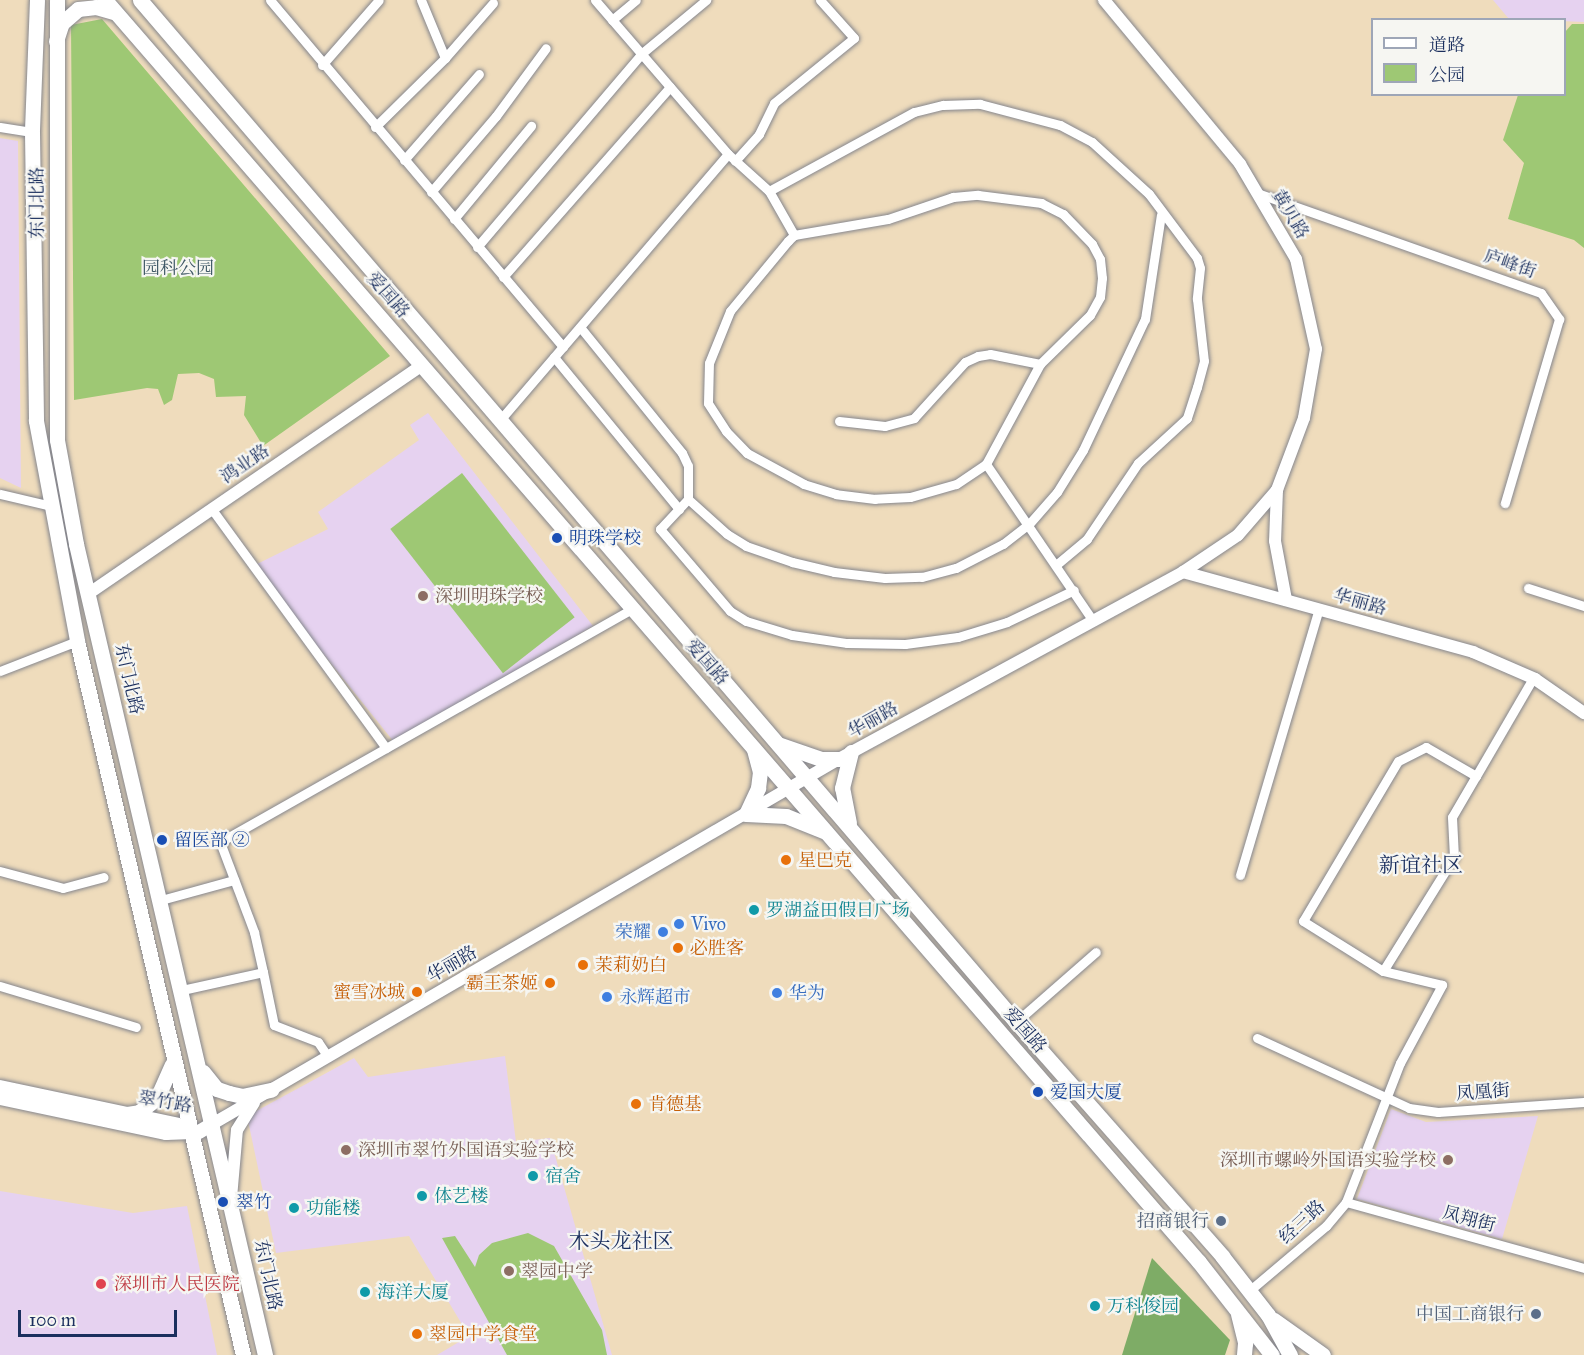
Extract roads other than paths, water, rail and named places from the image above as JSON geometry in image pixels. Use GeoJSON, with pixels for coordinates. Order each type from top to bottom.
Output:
{"type":"FeatureCollection","features":[{"type":"Feature","properties":{"kind":"main road"},"geometry":{"type":"LineString","coordinates":[[27,0],[33,38]]}},
{"type":"Feature","properties":{"kind":"main road","name":"东门北路"},"geometry":{"type":"LineString","coordinates":[[37,0],[33,38],[32,132],[36,421],[76,641],[243,1355]]}},
{"type":"Feature","properties":{"kind":"main road","name":"东门北路"},"geometry":{"type":"LineString","coordinates":[[57,0],[57,440],[88,594],[214,1123],[265,1355]]}},
{"type":"Feature","properties":{"kind":"main road","name":"爱国路"},"geometry":{"type":"LineString","coordinates":[[105,0],[831,835],[1234,1303],[1272,1355]]}},
{"type":"Feature","properties":{"kind":"main road","name":"爱国路"},"geometry":{"type":"LineString","coordinates":[[140,0],[1249,1291],[1268,1315],[1290,1355]]}},
{"type":"Feature","properties":{"kind":"main road"},"geometry":{"type":"LineString","coordinates":[[56,41],[62,23],[78,9],[96,7],[117,13]]}},
{"type":"Feature","properties":{"kind":"main road"},"geometry":{"type":"LineString","coordinates":[[777,743],[821,759],[845,756],[842,788],[850,829]]}},
{"type":"Feature","properties":{"kind":"main road"},"geometry":{"type":"LineString","coordinates":[[752,744],[760,772],[758,788],[746,814],[786,816],[831,835]]}},
{"type":"Feature","properties":{"kind":"main road"},"geometry":{"type":"LineString","coordinates":[[127,1114],[139,1112],[157,1098],[169,1078],[172,1059]]}},
{"type":"Feature","properties":{"kind":"main road"},"geometry":{"type":"LineString","coordinates":[[201,1068],[208,1081],[229,1094],[242,1096],[266,1093]]}},
{"type":"Feature","properties":{"kind":"main road","name":"翠竹路"},"geometry":{"type":"LineString","coordinates":[[0,1087],[127,1114],[190,1131]]}},
{"type":"Feature","properties":{"kind":"main road","name":"翠竹路"},"geometry":{"type":"LineString","coordinates":[[0,1098],[157,1131],[190,1131],[214,1123]]}},
{"type":"Feature","properties":{"kind":"main road"},"geometry":{"type":"LineString","coordinates":[[1234,1303],[1245,1343],[1244,1355]]}},
{"type":"Feature","properties":{"kind":"main road"},"geometry":{"type":"LineString","coordinates":[[1268,1315],[1323,1355]]}},
{"type":"Feature","properties":{"kind":"street"},"geometry":{"type":"LineString","coordinates":[[270,0],[322,65],[563,347]]}},
{"type":"Feature","properties":{"kind":"street"},"geometry":{"type":"LineString","coordinates":[[322,65],[379,0]]}},
{"type":"Feature","properties":{"kind":"street"},"geometry":{"type":"LineString","coordinates":[[421,0],[445,58]]}},
{"type":"Feature","properties":{"kind":"street"},"geometry":{"type":"LineString","coordinates":[[595,0],[732,157],[769,191],[794,235]]}},
{"type":"Feature","properties":{"kind":"street"},"geometry":{"type":"LineString","coordinates":[[612,20],[636,0]]}},
{"type":"Feature","properties":{"kind":"street"},"geometry":{"type":"LineString","coordinates":[[477,246],[641,54],[706,0]]}},
{"type":"Feature","properties":{"kind":"street"},"geometry":{"type":"LineString","coordinates":[[500,420],[732,157],[759,134],[774,103],[854,38],[820,0]]}},
{"type":"Feature","properties":{"kind":"street","name":"黄贝路"},"geometry":{"type":"LineString","coordinates":[[1104,0],[1239,164],[1296,258],[1316,349],[1304,418],[1277,490],[1275,541],[1286,600]]}},
{"type":"Feature","properties":{"kind":"street"},"geometry":{"type":"LineString","coordinates":[[375,127],[445,58],[493,3]]}},
{"type":"Feature","properties":{"kind":"street"},"geometry":{"type":"LineString","coordinates":[[431,192],[496,116],[546,48]]}},
{"type":"Feature","properties":{"kind":"street"},"geometry":{"type":"LineString","coordinates":[[404,160],[479,74]]}},
{"type":"Feature","properties":{"kind":"street"},"geometry":{"type":"LineString","coordinates":[[503,277],[670,87]]}},
{"type":"Feature","properties":{"kind":"street"},"geometry":{"type":"LineString","coordinates":[[769,191],[914,112],[943,105],[980,104],[1060,125],[1092,142],[1149,194],[1161,215],[1197,258],[1200,268],[1197,299],[1204,361],[1187,418],[1138,463],[1087,539],[1057,564]]}},
{"type":"Feature","properties":{"kind":"street"},"geometry":{"type":"LineString","coordinates":[[454,219],[531,126]]}},
{"type":"Feature","properties":{"kind":"street"},"geometry":{"type":"LineString","coordinates":[[0,127],[32,132]]}},
{"type":"Feature","properties":{"kind":"street","name":"庐峰街"},"geometry":{"type":"LineString","coordinates":[[1257,193],[1540,293],[1559,319],[1505,502]]}},
{"type":"Feature","properties":{"kind":"street"},"geometry":{"type":"LineString","coordinates":[[978,195],[1041,203],[1064,214],[1076,224],[1100,259],[1100,297],[1090,315],[1040,364],[986,464],[956,484],[910,496],[875,499],[836,494],[774,471],[747,453],[726,431],[708,403],[706,387],[720,329],[730,310],[794,235],[888,219],[953,197],[978,195]]}},
{"type":"Feature","properties":{"kind":"street"},"geometry":{"type":"LineString","coordinates":[[688,499],[727,534],[746,546],[824,569],[885,578],[922,577],[956,568],[1003,544],[1029,524],[1057,492],[1083,450],[1145,319],[1161,215]]}},
{"type":"Feature","properties":{"kind":"street"},"geometry":{"type":"LineString","coordinates":[[580,327],[682,453],[688,466],[688,499],[660,530],[730,611],[746,621],[792,635],[847,643],[905,644],[958,637],[1007,622],[1074,590]]}},
{"type":"Feature","properties":{"kind":"street"},"geometry":{"type":"LineString","coordinates":[[839,421],[885,426],[914,418],[965,362],[978,356],[990,354],[1040,364]]}},
{"type":"Feature","properties":{"kind":"street"},"geometry":{"type":"LineString","coordinates":[[554,357],[679,509]]}},
{"type":"Feature","properties":{"kind":"street","name":"鸿业路"},"geometry":{"type":"LineString","coordinates":[[88,594],[423,365]]}},
{"type":"Feature","properties":{"kind":"street"},"geometry":{"type":"LineString","coordinates":[[986,464],[1057,564],[1093,621]]}},
{"type":"Feature","properties":{"kind":"street","name":"黄贝路"},"geometry":{"type":"LineString","coordinates":[[1183,572],[1238,535],[1277,490]]}},
{"type":"Feature","properties":{"kind":"street"},"geometry":{"type":"LineString","coordinates":[[0,494],[51,506]]}},
{"type":"Feature","properties":{"kind":"street"},"geometry":{"type":"LineString","coordinates":[[211,508],[386,748]]}},
{"type":"Feature","properties":{"kind":"street","name":"华丽路"},"geometry":{"type":"LineString","coordinates":[[214,1123],[807,777],[1183,572],[1473,652],[1533,678],[1584,713]]}},
{"type":"Feature","properties":{"kind":"street"},"geometry":{"type":"LineString","coordinates":[[1528,588],[1584,606]]}},
{"type":"Feature","properties":{"kind":"street"},"geometry":{"type":"LineString","coordinates":[[328,1057],[318,1042],[274,1025],[254,932],[220,842],[634,608]]}},
{"type":"Feature","properties":{"kind":"street"},"geometry":{"type":"LineString","coordinates":[[1239,875],[1319,609]]}},
{"type":"Feature","properties":{"kind":"street"},"geometry":{"type":"LineString","coordinates":[[0,671],[76,641]]}},
{"type":"Feature","properties":{"kind":"street"},"geometry":{"type":"LineString","coordinates":[[1476,776],[1426,747],[1398,760],[1303,921],[1383,971],[1454,857],[1452,817],[1476,776],[1533,678]]}},
{"type":"Feature","properties":{"kind":"street"},"geometry":{"type":"LineString","coordinates":[[0,872],[63,888],[104,877]]}},
{"type":"Feature","properties":{"kind":"street"},"geometry":{"type":"LineString","coordinates":[[161,900],[234,880]]}},
{"type":"Feature","properties":{"kind":"street"},"geometry":{"type":"LineString","coordinates":[[1016,1022],[1096,952]]}},
{"type":"Feature","properties":{"kind":"street","name":"经三路"},"geometry":{"type":"LineString","coordinates":[[1249,1291],[1326,1226],[1346,1202],[1386,1098],[1415,1033],[1442,985],[1383,971]]}},
{"type":"Feature","properties":{"kind":"street"},"geometry":{"type":"LineString","coordinates":[[182,990],[263,972]]}},
{"type":"Feature","properties":{"kind":"street"},"geometry":{"type":"LineString","coordinates":[[0,986],[136,1027]]}},
{"type":"Feature","properties":{"kind":"street","name":"凤凰街"},"geometry":{"type":"LineString","coordinates":[[1257,1038],[1409,1108],[1438,1112],[1584,1102]]}},
{"type":"Feature","properties":{"kind":"street"},"geometry":{"type":"LineString","coordinates":[[231,1198],[237,1130],[266,1093]]}},
{"type":"Feature","properties":{"kind":"street","name":"凤翔街"},"geometry":{"type":"LineString","coordinates":[[1346,1202],[1584,1268]]}},
{"type":"Feature","properties":{"kind":"street"},"geometry":{"type":"LineString","coordinates":[[261,1333],[272,1355]]}},
{"type":"Feature","properties":{"kind":"place","name":"明珠学校"},"geometry":{"type":"Point","coordinates":[557,538]}},
{"type":"Feature","properties":{"kind":"place","name":"深圳明珠学校"},"geometry":{"type":"Point","coordinates":[423,596]}},
{"type":"Feature","properties":{"kind":"place","name":"留医部 ②"},"geometry":{"type":"Point","coordinates":[162,840]}},
{"type":"Feature","properties":{"kind":"place","name":"星巴克"},"geometry":{"type":"Point","coordinates":[786,860]}},
{"type":"Feature","properties":{"kind":"place","name":"罗湖益田假日广场"},"geometry":{"type":"Point","coordinates":[754,910]}},
{"type":"Feature","properties":{"kind":"place","name":"Vivo"},"geometry":{"type":"Point","coordinates":[679,924]}},
{"type":"Feature","properties":{"kind":"place","name":"荣耀"},"geometry":{"type":"Point","coordinates":[663,932]}},
{"type":"Feature","properties":{"kind":"place","name":"必胜客"},"geometry":{"type":"Point","coordinates":[678,948]}},
{"type":"Feature","properties":{"kind":"place","name":"茉莉奶白"},"geometry":{"type":"Point","coordinates":[583,965]}},
{"type":"Feature","properties":{"kind":"place","name":"霸王茶姬"},"geometry":{"type":"Point","coordinates":[550,983]}},
{"type":"Feature","properties":{"kind":"place","name":"蜜雪冰城"},"geometry":{"type":"Point","coordinates":[417,992]}},
{"type":"Feature","properties":{"kind":"place","name":"华为"},"geometry":{"type":"Point","coordinates":[777,993]}},
{"type":"Feature","properties":{"kind":"place","name":"永辉超市"},"geometry":{"type":"Point","coordinates":[607,997]}},
{"type":"Feature","properties":{"kind":"place","name":"爱国大厦"},"geometry":{"type":"Point","coordinates":[1038,1092]}},
{"type":"Feature","properties":{"kind":"place","name":"肯德基"},"geometry":{"type":"Point","coordinates":[636,1104]}},
{"type":"Feature","properties":{"kind":"place","name":"深圳市翠竹外国语实验学校"},"geometry":{"type":"Point","coordinates":[346,1150]}},
{"type":"Feature","properties":{"kind":"place","name":"深圳市螺岭外国语实验学校"},"geometry":{"type":"Point","coordinates":[1448,1160]}},
{"type":"Feature","properties":{"kind":"place","name":"宿舍"},"geometry":{"type":"Point","coordinates":[533,1176]}},
{"type":"Feature","properties":{"kind":"place","name":"体艺楼"},"geometry":{"type":"Point","coordinates":[422,1196]}},
{"type":"Feature","properties":{"kind":"place","name":"翠竹"},"geometry":{"type":"Point","coordinates":[223,1202]}},
{"type":"Feature","properties":{"kind":"place","name":"功能楼"},"geometry":{"type":"Point","coordinates":[294,1208]}},
{"type":"Feature","properties":{"kind":"place","name":"招商银行"},"geometry":{"type":"Point","coordinates":[1221,1221]}},
{"type":"Feature","properties":{"kind":"place","name":"翠园中学"},"geometry":{"type":"Point","coordinates":[509,1271]}},
{"type":"Feature","properties":{"kind":"place","name":"深圳市人民医院"},"geometry":{"type":"Point","coordinates":[101,1284]}},
{"type":"Feature","properties":{"kind":"place","name":"海洋大厦"},"geometry":{"type":"Point","coordinates":[365,1292]}},
{"type":"Feature","properties":{"kind":"place","name":"万科俊园"},"geometry":{"type":"Point","coordinates":[1095,1306]}},
{"type":"Feature","properties":{"kind":"place","name":"中国工商银行"},"geometry":{"type":"Point","coordinates":[1536,1314]}},
{"type":"Feature","properties":{"kind":"place","name":"翠园中学食堂"},"geometry":{"type":"Point","coordinates":[417,1334]}},
{"type":"Feature","properties":{"kind":"district","name":"新谊社区"},"geometry":{"type":"Point","coordinates":[1421,865]}},
{"type":"Feature","properties":{"kind":"district","name":"木头龙社区"},"geometry":{"type":"Point","coordinates":[621,1241]}},
{"type":"Feature","properties":{"kind":"park label","name":"园科公园"},"geometry":{"type":"Point","coordinates":[178,268]}}]}
